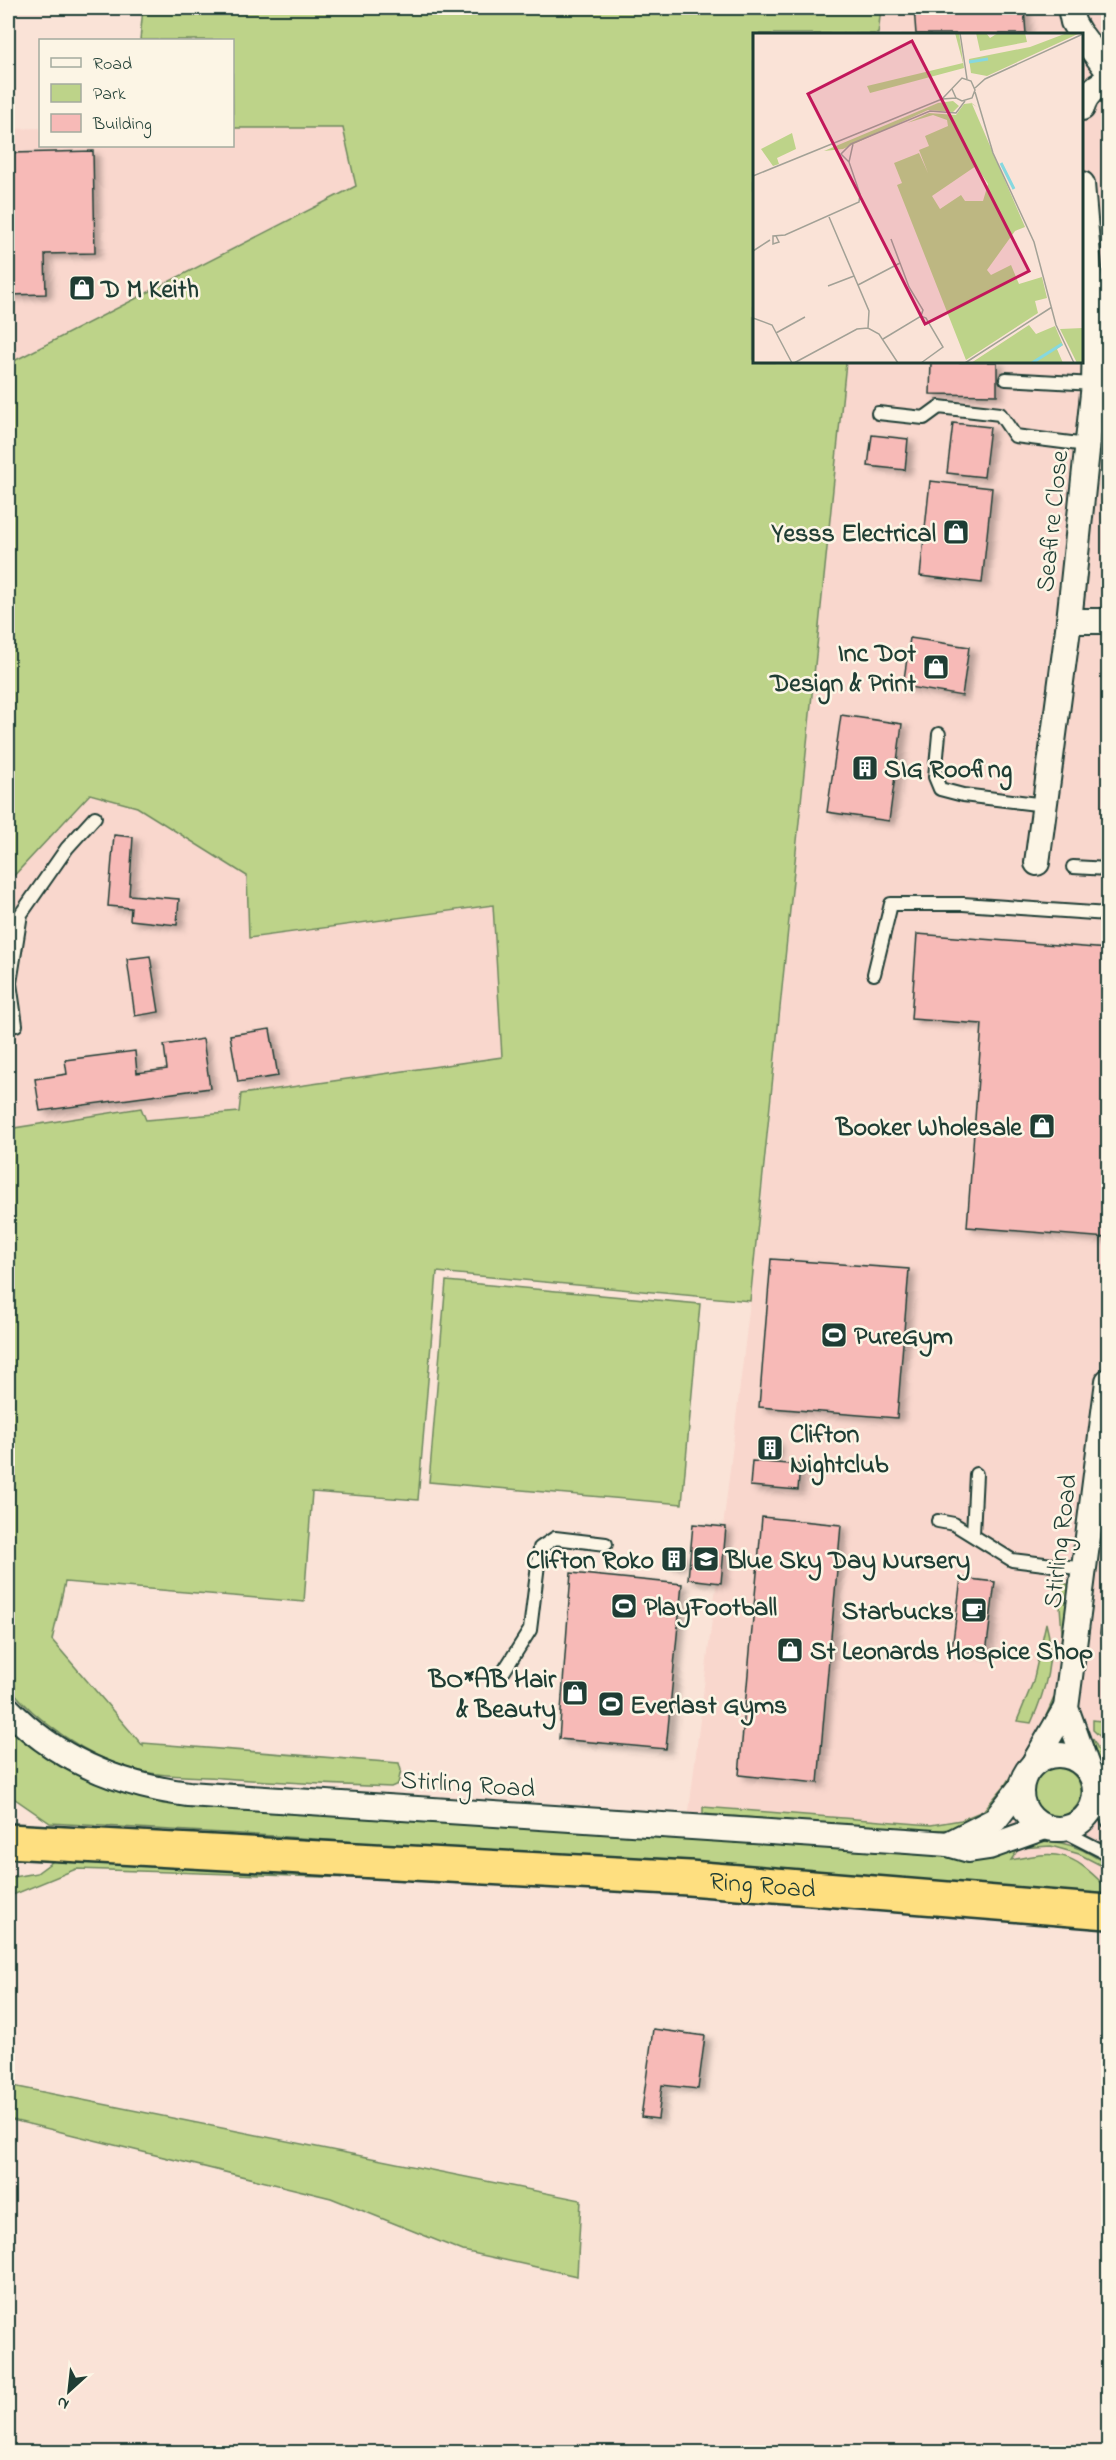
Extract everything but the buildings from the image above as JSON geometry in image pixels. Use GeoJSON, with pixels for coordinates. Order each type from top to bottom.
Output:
{"type":"FeatureCollection","features":[{"type":"Feature","properties":{"kind":"highway","name":"Ring Road"},"geometry":{"type":"LineString","coordinates":[[8,1841],[700,1879],[1108,1912]]}},
{"type":"Feature","properties":{"kind":"street"},"geometry":{"type":"LineString","coordinates":[[1070,8],[1073,22],[1080,33]]}},
{"type":"Feature","properties":{"kind":"street"},"geometry":{"type":"LineString","coordinates":[[1083,38],[1108,70]]}},
{"type":"Feature","properties":{"kind":"street"},"geometry":{"type":"LineString","coordinates":[[1083,100],[1098,85],[1108,80]]}},
{"type":"Feature","properties":{"kind":"street","name":"Seafire Close"},"geometry":{"type":"LineString","coordinates":[[1037,863],[1069,621],[1094,384],[1094,319],[1083,195]]}},
{"type":"Feature","properties":{"kind":"street"},"geometry":{"type":"LineString","coordinates":[[1069,621],[1108,621]]}},
{"type":"Feature","properties":{"kind":"street","name":"Stirling Road"},"geometry":{"type":"LineString","coordinates":[[1035,1761],[1066,1708],[1108,1381]]}},
{"type":"Feature","properties":{"kind":"street","name":"Stirling Road"},"geometry":{"type":"LineString","coordinates":[[1066,1708],[1092,1779]]}},
{"type":"Feature","properties":{"kind":"street","name":"Stirling Road"},"geometry":{"type":"LineString","coordinates":[[8,1709],[22,1724],[63,1754],[104,1774],[157,1790],[189,1794],[948,1844],[969,1850],[1052,1828]]}},
{"type":"Feature","properties":{"kind":"street"},"geometry":{"type":"LineString","coordinates":[[948,1844],[995,1820],[1020,1788],[1023,1778],[1035,1761],[1046,1756],[1069,1756],[1092,1779],[1095,1800],[1086,1818],[1069,1828],[1052,1828],[1026,1812],[1020,1788]]}},
{"type":"Feature","properties":{"kind":"lane"},"geometry":{"type":"LineString","coordinates":[[1006,379],[1094,384]]}},
{"type":"Feature","properties":{"kind":"lane"},"geometry":{"type":"LineString","coordinates":[[878,413],[924,418],[939,406],[1000,414],[1015,436],[1087,445]]}},
{"type":"Feature","properties":{"kind":"lane"},"geometry":{"type":"LineString","coordinates":[[939,734],[935,777],[940,789],[963,795],[1045,804]]}},
{"type":"Feature","properties":{"kind":"lane"},"geometry":{"type":"LineString","coordinates":[[8,1026],[16,1026],[10,983],[21,914],[67,848],[95,817]]}},
{"type":"Feature","properties":{"kind":"lane"},"geometry":{"type":"LineString","coordinates":[[1073,867],[1108,868]]}},
{"type":"Feature","properties":{"kind":"lane"},"geometry":{"type":"LineString","coordinates":[[874,974],[891,904],[963,904],[1108,914]]}},
{"type":"Feature","properties":{"kind":"lane"},"geometry":{"type":"LineString","coordinates":[[973,1534],[976,1474]]}},
{"type":"Feature","properties":{"kind":"lane"},"geometry":{"type":"LineString","coordinates":[[938,1521],[954,1524],[973,1534],[1012,1560],[1085,1569]]}},
{"type":"Feature","properties":{"kind":"lane"},"geometry":{"type":"LineString","coordinates":[[504,1671],[530,1630],[540,1548],[555,1538],[606,1544]]}},
{"type":"Feature","properties":{"kind":"lane"},"geometry":{"type":"LineString","coordinates":[[1092,1779],[1108,1821]]}},
{"type":"Feature","properties":{"kind":"lane"},"geometry":{"type":"LineString","coordinates":[[1052,1828],[1108,1854]]}},
{"type":"Feature","properties":{"kind":"shaded area"},"geometry":{"type":"Polygon","coordinates":[[[881,8],[1108,8],[1108,1889],[684,1853],[759,1227],[846,363],[1083,363],[1083,33],[878,33],[881,8]]]}},
{"type":"Feature","properties":{"kind":"shaded area","name":"D M Keith"},"geometry":{"type":"Polygon","coordinates":[[[39,128],[39,147],[234,147],[234,128],[343,128],[356,186],[8,364],[8,129],[39,128]]]}},
{"type":"Feature","properties":{"kind":"shaded area"},"geometry":{"type":"Polygon","coordinates":[[[90,794],[137,807],[247,876],[249,938],[494,905],[502,1057],[241,1094],[239,1112],[145,1120],[141,1108],[8,1129],[8,882],[90,794]]]}},
{"type":"Feature","properties":{"kind":"green space"},"geometry":{"type":"Polygon","coordinates":[[[143,8],[881,8],[878,33],[753,33],[753,363],[846,363],[750,1301],[437,1272],[418,1500],[312,1492],[304,1602],[65,1582],[52,1640],[143,1746],[143,1743],[399,1763],[401,1770],[398,1784],[391,1787],[176,1776],[131,1769],[97,1755],[63,1736],[33,1712],[8,1685],[8,1129],[141,1108],[146,1120],[239,1112],[241,1094],[502,1057],[493,905],[249,938],[247,876],[137,807],[90,794],[8,882],[8,364],[356,186],[343,128],[234,128],[234,39],[140,39],[143,8]]]}},
{"type":"Feature","properties":{"kind":"green space"},"geometry":{"type":"Polygon","coordinates":[[[446,1281],[700,1304],[682,1504],[429,1482],[446,1281]]]}},
{"type":"Feature","properties":{"kind":"green space"},"geometry":{"type":"Polygon","coordinates":[[[1058,1579],[1070,1586],[1063,1666],[1055,1705],[1030,1760],[1006,1795],[979,1821],[952,1829],[931,1831],[703,1814],[703,1807],[931,1825],[961,1820],[983,1811],[1005,1785],[1042,1725],[1056,1693],[1062,1633],[1058,1579]]]}},
{"type":"Feature","properties":{"kind":"green space"},"geometry":{"type":"Polygon","coordinates":[[[1046,1623],[1050,1649],[1045,1687],[1031,1723],[1017,1721],[1033,1682],[1046,1623]]]}},
{"type":"Feature","properties":{"kind":"green space"},"geometry":{"type":"Polygon","coordinates":[[[1093,1720],[1108,1722],[1108,1744],[1093,1730],[1093,1720]]]}},
{"type":"Feature","properties":{"kind":"green space"},"geometry":{"type":"Polygon","coordinates":[[[8,1724],[141,1797],[163,1804],[972,1858],[1026,1843],[1052,1842],[1066,1844],[1084,1851],[1108,1864],[1108,1869],[1079,1854],[1051,1846],[1019,1848],[1011,1860],[1052,1855],[1072,1860],[1108,1886],[1108,1899],[274,1836],[50,1823],[8,1794],[8,1724]]]}},
{"type":"Feature","properties":{"kind":"green space"},"geometry":{"type":"Polygon","coordinates":[[[1093,1739],[1108,1768],[1108,1788],[1090,1746],[1093,1739]]]}},
{"type":"Feature","properties":{"kind":"green space"},"geometry":{"type":"Polygon","coordinates":[[[1052,1768],[1062,1768],[1074,1775],[1081,1787],[1081,1797],[1074,1809],[1062,1816],[1052,1816],[1037,1805],[1033,1797],[1033,1787],[1044,1772],[1052,1768]]]}},
{"type":"Feature","properties":{"kind":"green space"},"geometry":{"type":"Polygon","coordinates":[[[60,1856],[413,1880],[76,1869],[8,1897],[8,1878],[37,1873],[60,1856]]]}},
{"type":"Feature","properties":{"kind":"green space"},"geometry":{"type":"Polygon","coordinates":[[[8,2085],[581,2200],[577,2276],[463,2251],[331,2198],[8,2119],[8,2085]]]}},
{"type":"Feature","properties":{"kind":"place","name":"D M Keith"},"geometry":{"type":"Point","coordinates":[82,288]}},
{"type":"Feature","properties":{"kind":"place","name":"Yesss Electrical"},"geometry":{"type":"Point","coordinates":[956,532]}},
{"type":"Feature","properties":{"kind":"place","name":"Inc Dot Design & Print"},"geometry":{"type":"Point","coordinates":[936,667]}},
{"type":"Feature","properties":{"kind":"place","name":"SIG Roofing"},"geometry":{"type":"Point","coordinates":[865,768]}},
{"type":"Feature","properties":{"kind":"place","name":"Booker Wholesale"},"geometry":{"type":"Point","coordinates":[1042,1126]}},
{"type":"Feature","properties":{"kind":"place","name":"PureGym"},"geometry":{"type":"Point","coordinates":[834,1335]}},
{"type":"Feature","properties":{"kind":"place","name":"Clifton Nightclub"},"geometry":{"type":"Point","coordinates":[770,1448]}},
{"type":"Feature","properties":{"kind":"place","name":"Clifton Roko"},"geometry":{"type":"Point","coordinates":[674,1559]}},
{"type":"Feature","properties":{"kind":"place","name":"Blue Sky Day Nursery"},"geometry":{"type":"Point","coordinates":[706,1559]}},
{"type":"Feature","properties":{"kind":"place","name":"PlayFootball"},"geometry":{"type":"Point","coordinates":[624,1606]}},
{"type":"Feature","properties":{"kind":"place","name":"Starbucks"},"geometry":{"type":"Point","coordinates":[974,1610]}},
{"type":"Feature","properties":{"kind":"place","name":"St Leonards Hospice Shop"},"geometry":{"type":"Point","coordinates":[790,1650]}},
{"type":"Feature","properties":{"kind":"place","name":"BO*AB Hair & Beauty"},"geometry":{"type":"Point","coordinates":[575,1693]}},
{"type":"Feature","properties":{"kind":"place","name":"Everlast Gyms"},"geometry":{"type":"Point","coordinates":[611,1704]}}]}
